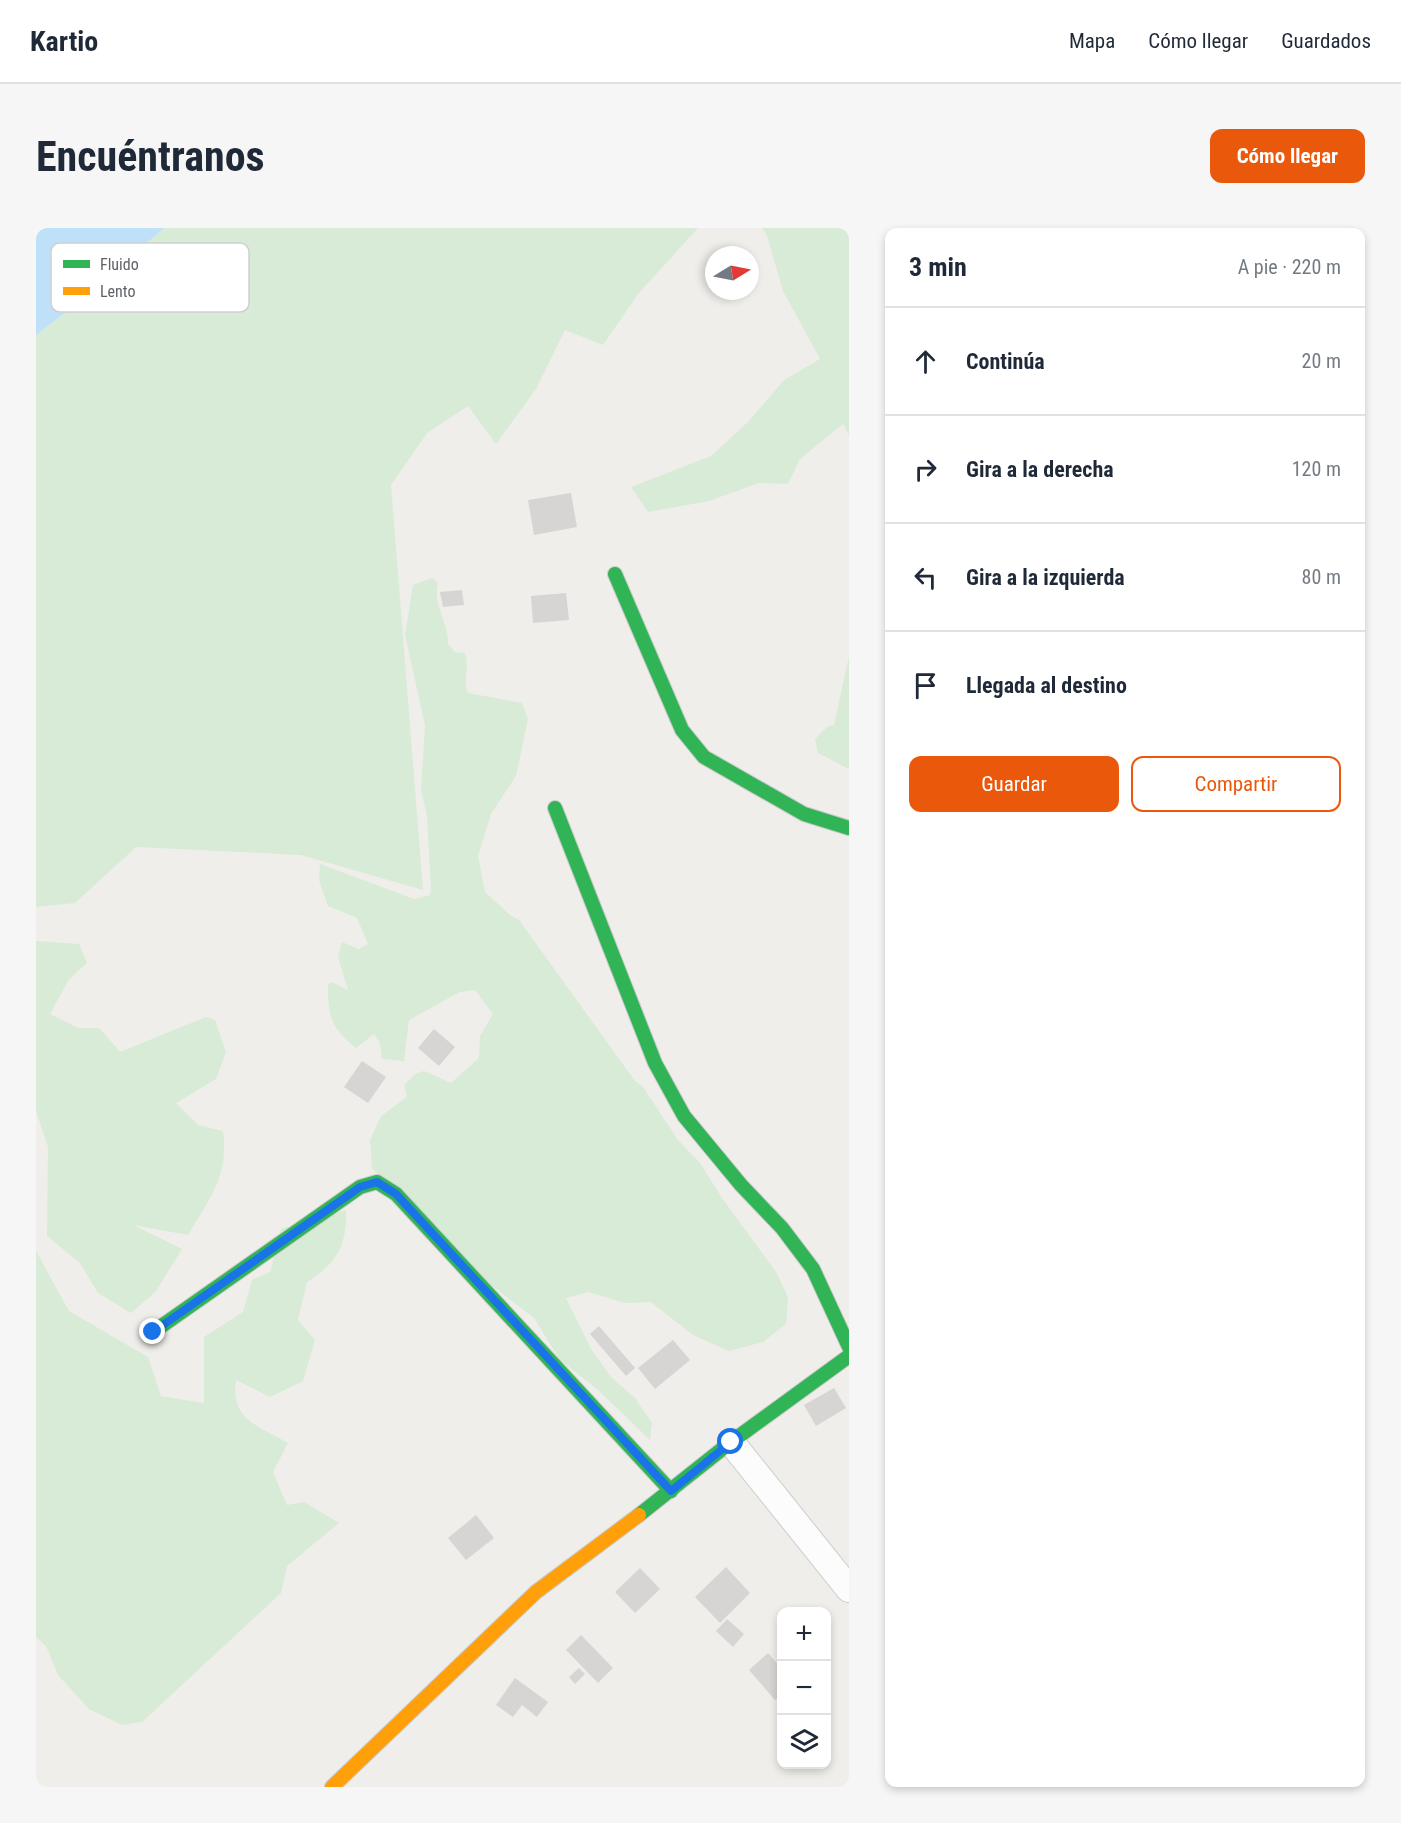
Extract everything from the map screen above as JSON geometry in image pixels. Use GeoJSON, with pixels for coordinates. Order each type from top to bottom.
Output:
{"type":"FeatureCollection","features":[{"type":"Feature","properties":{"kind":"street"},"geometry":{"type":"LineString","coordinates":[[615,574],[682,730],[704,757],[804,814],[849,828]]}},
{"type":"Feature","properties":{"kind":"street"},"geometry":{"type":"LineString","coordinates":[[555,808],[660,1072],[684,1116],[741,1185],[782,1228],[813,1269],[849,1347]]}},
{"type":"Feature","properties":{"kind":"street"},"geometry":{"type":"LineString","coordinates":[[153,1332],[360,1187],[377,1182],[396,1194],[671,1491]]}},
{"type":"Feature","properties":{"kind":"street"},"geometry":{"type":"LineString","coordinates":[[332,1787],[536,1592],[671,1491],[731,1442],[849,1356]]}},
{"type":"Feature","properties":{"kind":"street"},"geometry":{"type":"LineString","coordinates":[[731,1442],[849,1589]]}},
{"type":"Feature","properties":{"kind":"green space"},"geometry":{"type":"Polygon","coordinates":[[[164,228],[698,228],[638,294],[603,345],[565,330],[536,389],[496,444],[468,406],[427,433],[391,485],[423,890],[301,855],[136,847],[75,903],[36,907],[36,335],[66,312],[249,312],[249,243],[147,243],[164,228]]]}},
{"type":"Feature","properties":{"kind":"green space"},"geometry":{"type":"Polygon","coordinates":[[[762,228],[849,228],[849,435],[843,424],[800,459],[788,484],[759,483],[709,501],[648,512],[631,487],[711,456],[748,422],[784,380],[820,359],[783,291],[767,236],[762,228]]]}},
{"type":"Feature","properties":{"kind":"green space"},"geometry":{"type":"Polygon","coordinates":[[[432,578],[438,583],[437,599],[448,636],[448,644],[455,652],[465,653],[468,693],[522,703],[528,719],[516,776],[491,814],[478,856],[485,892],[510,915],[519,920],[635,1081],[643,1087],[678,1140],[700,1163],[722,1198],[776,1272],[788,1297],[786,1324],[763,1342],[729,1351],[693,1335],[651,1302],[625,1303],[588,1292],[566,1298],[591,1349],[611,1377],[635,1398],[652,1423],[650,1440],[598,1390],[560,1360],[534,1318],[477,1274],[372,1168],[370,1140],[381,1116],[407,1097],[404,1085],[415,1074],[424,1071],[451,1083],[479,1058],[480,1036],[493,1014],[475,990],[460,992],[409,1020],[404,1061],[382,1059],[380,1043],[374,1034],[356,1048],[341,1034],[330,1013],[328,984],[332,982],[348,990],[338,957],[342,942],[359,949],[368,944],[357,918],[328,906],[319,880],[320,864],[414,899],[430,895],[427,816],[421,789],[425,725],[405,635],[413,585],[432,578]]]}},
{"type":"Feature","properties":{"kind":"green space"},"geometry":{"type":"Polygon","coordinates":[[[849,656],[849,769],[818,753],[815,739],[827,727],[834,725],[849,656]]]}},
{"type":"Feature","properties":{"kind":"green space"},"geometry":{"type":"Polygon","coordinates":[[[36,941],[79,944],[87,963],[69,979],[50,1014],[78,1028],[99,1028],[120,1052],[206,1017],[215,1020],[226,1052],[216,1079],[176,1103],[198,1125],[223,1131],[223,1161],[216,1186],[188,1235],[133,1225],[182,1249],[156,1291],[131,1313],[98,1293],[80,1263],[47,1236],[48,1147],[36,1111],[36,941]]]}},
{"type":"Feature","properties":{"kind":"green space"},"geometry":{"type":"Polygon","coordinates":[[[346,1210],[345,1234],[338,1252],[326,1268],[307,1282],[298,1320],[315,1340],[303,1381],[270,1397],[236,1380],[235,1393],[237,1404],[249,1420],[288,1443],[273,1472],[287,1505],[304,1502],[339,1523],[287,1566],[281,1593],[142,1722],[122,1725],[89,1709],[58,1675],[46,1646],[36,1637],[36,1251],[69,1311],[148,1357],[161,1396],[204,1403],[204,1337],[243,1312],[252,1280],[270,1272],[281,1229],[346,1210]]]}},
{"type":"Feature","properties":{"kind":"water"},"geometry":{"type":"Polygon","coordinates":[[[36,228],[164,228],[147,243],[51,243],[51,312],[66,312],[36,335],[36,228]]]}},
{"type":"Feature","properties":{"kind":"building"},"geometry":{"type":"Polygon","coordinates":[[[571,493],[577,527],[534,535],[528,500],[571,493]]]}},
{"type":"Feature","properties":{"kind":"building"},"geometry":{"type":"Polygon","coordinates":[[[462,590],[464,605],[443,607],[440,592],[462,590]]]}},
{"type":"Feature","properties":{"kind":"building"},"geometry":{"type":"Polygon","coordinates":[[[566,593],[569,620],[533,623],[531,596],[566,593]]]}},
{"type":"Feature","properties":{"kind":"building"},"geometry":{"type":"Polygon","coordinates":[[[434,1029],[455,1047],[439,1066],[418,1048],[434,1029]]]}},
{"type":"Feature","properties":{"kind":"building"},"geometry":{"type":"Polygon","coordinates":[[[362,1061],[386,1077],[368,1103],[344,1087],[362,1061]]]}},
{"type":"Feature","properties":{"kind":"building"},"geometry":{"type":"Polygon","coordinates":[[[599,1326],[635,1368],[626,1376],[590,1334],[599,1326]]]}},
{"type":"Feature","properties":{"kind":"building"},"geometry":{"type":"Polygon","coordinates":[[[673,1340],[690,1360],[655,1389],[638,1368],[673,1340]]]}},
{"type":"Feature","properties":{"kind":"building"},"geometry":{"type":"Polygon","coordinates":[[[834,1388],[846,1408],[816,1426],[804,1405],[834,1388]]]}},
{"type":"Feature","properties":{"kind":"building"},"geometry":{"type":"Polygon","coordinates":[[[476,1515],[494,1538],[466,1560],[448,1538],[476,1515]]]}},
{"type":"Feature","properties":{"kind":"building"},"geometry":{"type":"Polygon","coordinates":[[[726,1567],[750,1593],[720,1623],[695,1597],[726,1567]]]}},
{"type":"Feature","properties":{"kind":"building"},"geometry":{"type":"Polygon","coordinates":[[[640,1568],[660,1589],[635,1613],[615,1592],[640,1568]]]}},
{"type":"Feature","properties":{"kind":"building"},"geometry":{"type":"Polygon","coordinates":[[[727,1619],[744,1634],[733,1647],[716,1631],[727,1619]]]}},
{"type":"Feature","properties":{"kind":"building"},"geometry":{"type":"Polygon","coordinates":[[[581,1635],[613,1668],[598,1683],[566,1650],[581,1635]]]}},
{"type":"Feature","properties":{"kind":"building"},"geometry":{"type":"Polygon","coordinates":[[[768,1653],[777,1663],[777,1698],[775,1700],[749,1670],[768,1653]]]}},
{"type":"Feature","properties":{"kind":"building"},"geometry":{"type":"Polygon","coordinates":[[[579,1668],[585,1674],[575,1684],[569,1677],[579,1668]]]}},
{"type":"Feature","properties":{"kind":"building"},"geometry":{"type":"Polygon","coordinates":[[[515,1678],[548,1702],[537,1717],[522,1705],[513,1717],[496,1705],[515,1678]]]}},
{"type":"Feature","properties":{"kind":"traffic: fast"},"geometry":{"type":"LineString","coordinates":[[615,574],[682,730],[704,757],[804,814],[849,828]]}},
{"type":"Feature","properties":{"kind":"traffic: fast"},"geometry":{"type":"LineString","coordinates":[[555,808],[655,1063],[684,1116],[741,1185],[782,1228],[813,1269],[849,1347]]}},
{"type":"Feature","properties":{"kind":"traffic: fast"},"geometry":{"type":"LineString","coordinates":[[153,1332],[360,1187],[377,1182],[396,1194],[671,1491]]}},
{"type":"Feature","properties":{"kind":"traffic: fast"},"geometry":{"type":"LineString","coordinates":[[639,1515],[731,1442],[849,1356]]}},
{"type":"Feature","properties":{"kind":"traffic: slow"},"geometry":{"type":"LineString","coordinates":[[332,1787],[536,1592],[639,1515]]}},
{"type":"Feature","properties":{"kind":"route"},"geometry":{"type":"LineString","coordinates":[[153,1332],[360,1187],[377,1182],[396,1194],[671,1491],[731,1442]]}}]}
